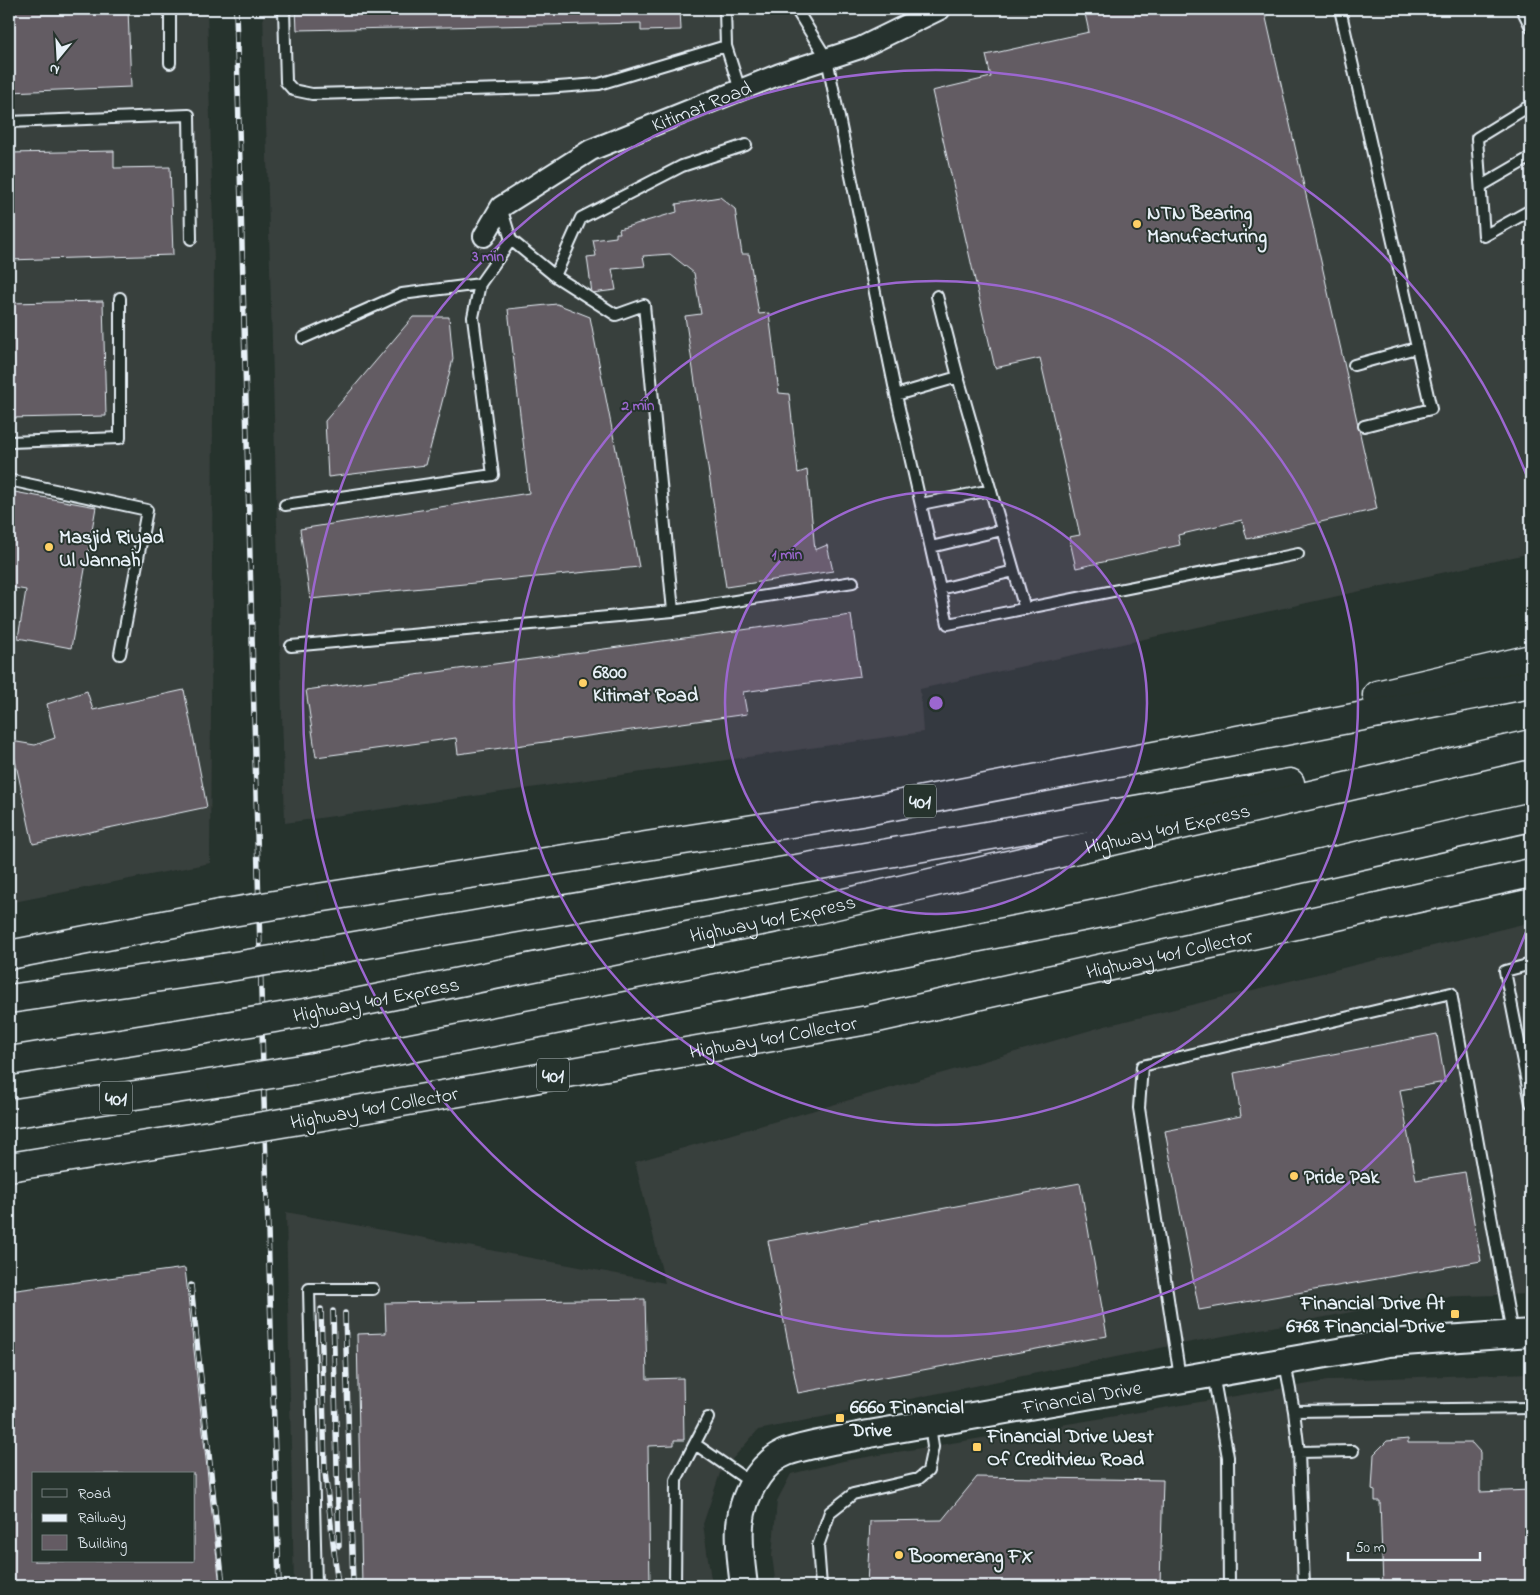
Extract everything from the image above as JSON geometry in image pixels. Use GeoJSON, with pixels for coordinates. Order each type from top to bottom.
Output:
{"type":"FeatureCollection","features":[{"type":"Feature","properties":{"kind":"highway"},"geometry":{"type":"LineString","coordinates":[[861,812],[1531,659]]}},
{"type":"Feature","properties":{"kind":"highway","name":"401"},"geometry":{"type":"LineString","coordinates":[[9,955],[220,914],[861,812],[1531,684]]}},
{"type":"Feature","properties":{"kind":"highway"},"geometry":{"type":"LineString","coordinates":[[9,1000],[309,954],[1531,742]]}},
{"type":"Feature","properties":{"kind":"highway","name":"Highway 401 Express"},"geometry":{"type":"LineString","coordinates":[[9,1060],[220,1028],[311,1012],[801,913],[1531,742]]}},
{"type":"Feature","properties":{"kind":"highway","name":"401"},"geometry":{"type":"LineString","coordinates":[[9,1114],[314,1067],[1112,911],[1531,817]]}},
{"type":"Feature","properties":{"kind":"highway","name":"Highway 401 Collector"},"geometry":{"type":"LineString","coordinates":[[9,1167],[312,1118],[868,1020],[1531,874]]}},
{"type":"Feature","properties":{"kind":"street","name":"Kitimat Road"},"geometry":{"type":"LineString","coordinates":[[484,236],[501,207],[591,150],[740,90],[860,48],[940,9]]}},
{"type":"Feature","properties":{"kind":"street","name":"Financial Drive"},"geometry":{"type":"LineString","coordinates":[[744,1586],[740,1557],[741,1511],[745,1496],[769,1464],[785,1453],[869,1434],[930,1425],[1284,1360],[1389,1343],[1522,1333]]}},
{"type":"Feature","properties":{"kind":"lane"},"geometry":{"type":"LineString","coordinates":[[170,9],[170,63]]}},
{"type":"Feature","properties":{"kind":"lane"},"geometry":{"type":"LineString","coordinates":[[284,9],[286,82],[293,90],[312,94],[544,88],[599,84],[726,46]]}},
{"type":"Feature","properties":{"kind":"lane"},"geometry":{"type":"LineString","coordinates":[[726,9],[726,46],[740,90]]}},
{"type":"Feature","properties":{"kind":"lane"},"geometry":{"type":"LineString","coordinates":[[796,9],[827,59],[896,395],[948,624],[1298,554]]}},
{"type":"Feature","properties":{"kind":"lane"},"geometry":{"type":"LineString","coordinates":[[1340,9],[1431,409],[1364,426]]}},
{"type":"Feature","properties":{"kind":"lane"},"geometry":{"type":"LineString","coordinates":[[1522,9],[1531,27]]}},
{"type":"Feature","properties":{"kind":"lane"},"geometry":{"type":"LineString","coordinates":[[1531,105],[1477,138],[1484,236],[1531,210]]}},
{"type":"Feature","properties":{"kind":"lane"},"geometry":{"type":"LineString","coordinates":[[9,122],[189,115],[191,239]]}},
{"type":"Feature","properties":{"kind":"lane"},"geometry":{"type":"LineString","coordinates":[[555,276],[581,218],[682,166],[746,145]]}},
{"type":"Feature","properties":{"kind":"lane"},"geometry":{"type":"LineString","coordinates":[[1481,186],[1531,157]]}},
{"type":"Feature","properties":{"kind":"lane"},"geometry":{"type":"LineString","coordinates":[[501,207],[511,240],[555,276],[616,315],[644,305],[673,611]]}},
{"type":"Feature","properties":{"kind":"lane"},"geometry":{"type":"LineString","coordinates":[[285,505],[493,475],[473,317],[480,284],[511,240]]}},
{"type":"Feature","properties":{"kind":"lane"},"geometry":{"type":"LineString","coordinates":[[303,338],[402,294],[480,284]]}},
{"type":"Feature","properties":{"kind":"lane"},"geometry":{"type":"LineString","coordinates":[[937,296],[958,377],[1025,609]]}},
{"type":"Feature","properties":{"kind":"lane"},"geometry":{"type":"LineString","coordinates":[[9,442],[120,438],[120,298]]}},
{"type":"Feature","properties":{"kind":"lane"},"geometry":{"type":"LineString","coordinates":[[1354,365],[1416,348]]}},
{"type":"Feature","properties":{"kind":"lane"},"geometry":{"type":"LineString","coordinates":[[896,395],[958,377]]}},
{"type":"Feature","properties":{"kind":"lane"},"geometry":{"type":"LineString","coordinates":[[9,480],[148,510],[120,654]]}},
{"type":"Feature","properties":{"kind":"lane"},"geometry":{"type":"LineString","coordinates":[[921,504],[991,490]]}},
{"type":"Feature","properties":{"kind":"lane"},"geometry":{"type":"LineString","coordinates":[[931,547],[1002,530]]}},
{"type":"Feature","properties":{"kind":"lane"},"geometry":{"type":"LineString","coordinates":[[940,589],[1014,571]]}},
{"type":"Feature","properties":{"kind":"lane"},"geometry":{"type":"LineString","coordinates":[[291,646],[673,611],[853,582]]}},
{"type":"Feature","properties":{"kind":"lane"},"geometry":{"type":"LineString","coordinates":[[1531,964],[1505,971],[1531,1103]]}},
{"type":"Feature","properties":{"kind":"lane"},"geometry":{"type":"LineString","coordinates":[[1180,1380],[1139,1108],[1142,1066],[1451,993],[1522,1333]]}},
{"type":"Feature","properties":{"kind":"lane"},"geometry":{"type":"LineString","coordinates":[[316,1586],[309,1288],[373,1290]]}},
{"type":"Feature","properties":{"kind":"lane"},"geometry":{"type":"LineString","coordinates":[[1284,1360],[1294,1411],[1299,1452],[1304,1586]]}},
{"type":"Feature","properties":{"kind":"lane"},"geometry":{"type":"LineString","coordinates":[[1213,1373],[1228,1457],[1229,1586]]}},
{"type":"Feature","properties":{"kind":"lane"},"geometry":{"type":"LineString","coordinates":[[1294,1411],[1531,1408]]}},
{"type":"Feature","properties":{"kind":"lane"},"geometry":{"type":"LineString","coordinates":[[675,1586],[676,1480],[708,1418]]}},
{"type":"Feature","properties":{"kind":"lane"},"geometry":{"type":"LineString","coordinates":[[821,1586],[818,1546],[830,1512],[853,1494],[918,1479],[928,1471],[933,1447],[930,1425]]}},
{"type":"Feature","properties":{"kind":"lane"},"geometry":{"type":"LineString","coordinates":[[694,1444],[753,1484]]}},
{"type":"Feature","properties":{"kind":"lane"},"geometry":{"type":"LineString","coordinates":[[1299,1452],[1353,1451]]}},
{"type":"Feature","properties":{"kind":"shaded area"},"geometry":{"type":"Polygon","coordinates":[[[9,9],[207,9],[214,263],[210,863],[9,903],[9,9]]]}},
{"type":"Feature","properties":{"kind":"shaded area"},"geometry":{"type":"Polygon","coordinates":[[[263,9],[1531,9],[1531,553],[920,689],[923,732],[285,823],[263,9]]]}},
{"type":"Feature","properties":{"kind":"shaded area"},"geometry":{"type":"Polygon","coordinates":[[[1531,922],[1531,1294],[1431,1297],[1165,1347],[758,1430],[720,1473],[703,1524],[712,1586],[294,1586],[286,1212],[665,1283],[635,1162],[1105,1026],[1531,922]]]}},
{"type":"Feature","properties":{"kind":"shaded area"},"geometry":{"type":"Polygon","coordinates":[[[1531,1373],[1531,1586],[776,1586],[772,1556],[777,1501],[791,1474],[843,1461],[1333,1380],[1531,1373]]]}},
{"type":"Feature","properties":{"kind":"building"},"geometry":{"type":"Polygon","coordinates":[[[9,9],[128,9],[131,87],[9,92],[9,9]]]}},
{"type":"Feature","properties":{"kind":"building"},"geometry":{"type":"Polygon","coordinates":[[[296,9],[680,9],[681,30],[641,31],[641,23],[297,30],[296,9]]]}},
{"type":"Feature","properties":{"kind":"building","name":"NTN Bearing Manufacturing"},"geometry":{"type":"Polygon","coordinates":[[[1084,9],[1264,9],[1377,509],[1247,539],[1242,520],[1178,535],[1180,545],[1076,568],[1069,537],[1080,535],[1040,358],[995,368],[932,91],[991,77],[986,55],[1089,32],[1084,9]]]}},
{"type":"Feature","properties":{"kind":"building"},"geometry":{"type":"Polygon","coordinates":[[[114,151],[114,168],[170,167],[173,255],[9,260],[9,153],[114,151]]]}},
{"type":"Feature","properties":{"kind":"building"},"geometry":{"type":"Polygon","coordinates":[[[720,197],[735,209],[742,254],[749,254],[759,314],[769,313],[779,393],[789,394],[798,473],[807,470],[815,550],[827,545],[833,571],[726,587],[685,316],[701,314],[694,273],[670,254],[643,256],[645,266],[612,269],[616,290],[592,293],[587,257],[596,256],[593,240],[616,237],[616,233],[620,233],[619,229],[677,212],[676,204],[720,197]]]}},
{"type":"Feature","properties":{"kind":"building"},"geometry":{"type":"Polygon","coordinates":[[[103,301],[106,416],[9,418],[9,303],[103,301]]]}},
{"type":"Feature","properties":{"kind":"building"},"geometry":{"type":"Polygon","coordinates":[[[557,304],[590,317],[639,567],[310,599],[300,529],[529,493],[508,309],[557,304]]]}},
{"type":"Feature","properties":{"kind":"building"},"geometry":{"type":"Polygon","coordinates":[[[413,317],[449,317],[453,359],[426,465],[328,477],[325,421],[413,317]]]}},
{"type":"Feature","properties":{"kind":"building","name":"Masjid Riyad Ul Jannah"},"geometry":{"type":"Polygon","coordinates":[[[9,491],[96,507],[71,648],[18,638],[26,590],[9,587],[9,491]]]}},
{"type":"Feature","properties":{"kind":"building","name":"6800 Kitimat Road"},"geometry":{"type":"Polygon","coordinates":[[[851,615],[860,676],[743,692],[747,714],[458,754],[456,738],[316,757],[306,690],[851,615]]]}},
{"type":"Feature","properties":{"kind":"building"},"geometry":{"type":"Polygon","coordinates":[[[184,690],[207,807],[33,844],[11,741],[35,745],[55,738],[47,704],[87,691],[93,710],[184,690]]]}},
{"type":"Feature","properties":{"kind":"building","name":"Pride Pak"},"geometry":{"type":"Polygon","coordinates":[[[1437,1034],[1445,1082],[1400,1090],[1416,1180],[1465,1172],[1481,1261],[1199,1310],[1165,1131],[1241,1116],[1234,1073],[1437,1034]]]}},
{"type":"Feature","properties":{"kind":"building"},"geometry":{"type":"Polygon","coordinates":[[[1080,1183],[1107,1336],[798,1393],[768,1241],[1080,1183]]]}},
{"type":"Feature","properties":{"kind":"building"},"geometry":{"type":"Polygon","coordinates":[[[185,1268],[220,1586],[9,1586],[9,1291],[185,1268]]]}},
{"type":"Feature","properties":{"kind":"building"},"geometry":{"type":"Polygon","coordinates":[[[645,1299],[647,1379],[683,1378],[684,1440],[674,1440],[674,1445],[648,1446],[650,1586],[362,1586],[357,1334],[386,1333],[385,1303],[645,1299]]]}},
{"type":"Feature","properties":{"kind":"building"},"geometry":{"type":"Polygon","coordinates":[[[1408,1439],[1408,1443],[1472,1443],[1480,1452],[1480,1492],[1531,1490],[1531,1586],[1383,1586],[1380,1501],[1375,1501],[1375,1491],[1372,1490],[1374,1454],[1387,1441],[1408,1439]]]}},
{"type":"Feature","properties":{"kind":"building"},"geometry":{"type":"Polygon","coordinates":[[[977,1477],[1163,1480],[1160,1584],[1198,1584],[1199,1586],[867,1586],[870,1521],[942,1520],[977,1477]]]}},
{"type":"Feature","properties":{"kind":"railway"},"geometry":{"type":"LineString","coordinates":[[236,9],[263,1068],[279,1586]]}},
{"type":"Feature","properties":{"kind":"railway"},"geometry":{"type":"LineString","coordinates":[[191,1285],[223,1586]]}},
{"type":"Feature","properties":{"kind":"railway"},"geometry":{"type":"LineString","coordinates":[[321,1309],[325,1472],[338,1586]]}},
{"type":"Feature","properties":{"kind":"railway"},"geometry":{"type":"LineString","coordinates":[[333,1311],[339,1546]]}},
{"type":"Feature","properties":{"kind":"railway"},"geometry":{"type":"LineString","coordinates":[[345,1313],[353,1586]]}},
{"type":"Feature","properties":{"kind":"place","name":"NTN Bearing Manufacturing"},"geometry":{"type":"Point","coordinates":[1137,224]}},
{"type":"Feature","properties":{"kind":"place","name":"Masjid Riyad Ul Jannah"},"geometry":{"type":"Point","coordinates":[49,547]}},
{"type":"Feature","properties":{"kind":"place","name":"6800 Kitimat Road"},"geometry":{"type":"Point","coordinates":[583,683]}},
{"type":"Feature","properties":{"kind":"place","name":"Pride Pak"},"geometry":{"type":"Point","coordinates":[1294,1176]}},
{"type":"Feature","properties":{"kind":"place","name":"Financial Drive At 6768 Financial Drive"},"geometry":{"type":"Point","coordinates":[1455,1314]}},
{"type":"Feature","properties":{"kind":"place","name":"6660 Financial Drive"},"geometry":{"type":"Point","coordinates":[840,1418]}},
{"type":"Feature","properties":{"kind":"place","name":"Financial Drive West Of Creditview Road"},"geometry":{"type":"Point","coordinates":[977,1447]}},
{"type":"Feature","properties":{"kind":"place","name":"Boomerang FX"},"geometry":{"type":"Point","coordinates":[899,1555]}}]}
